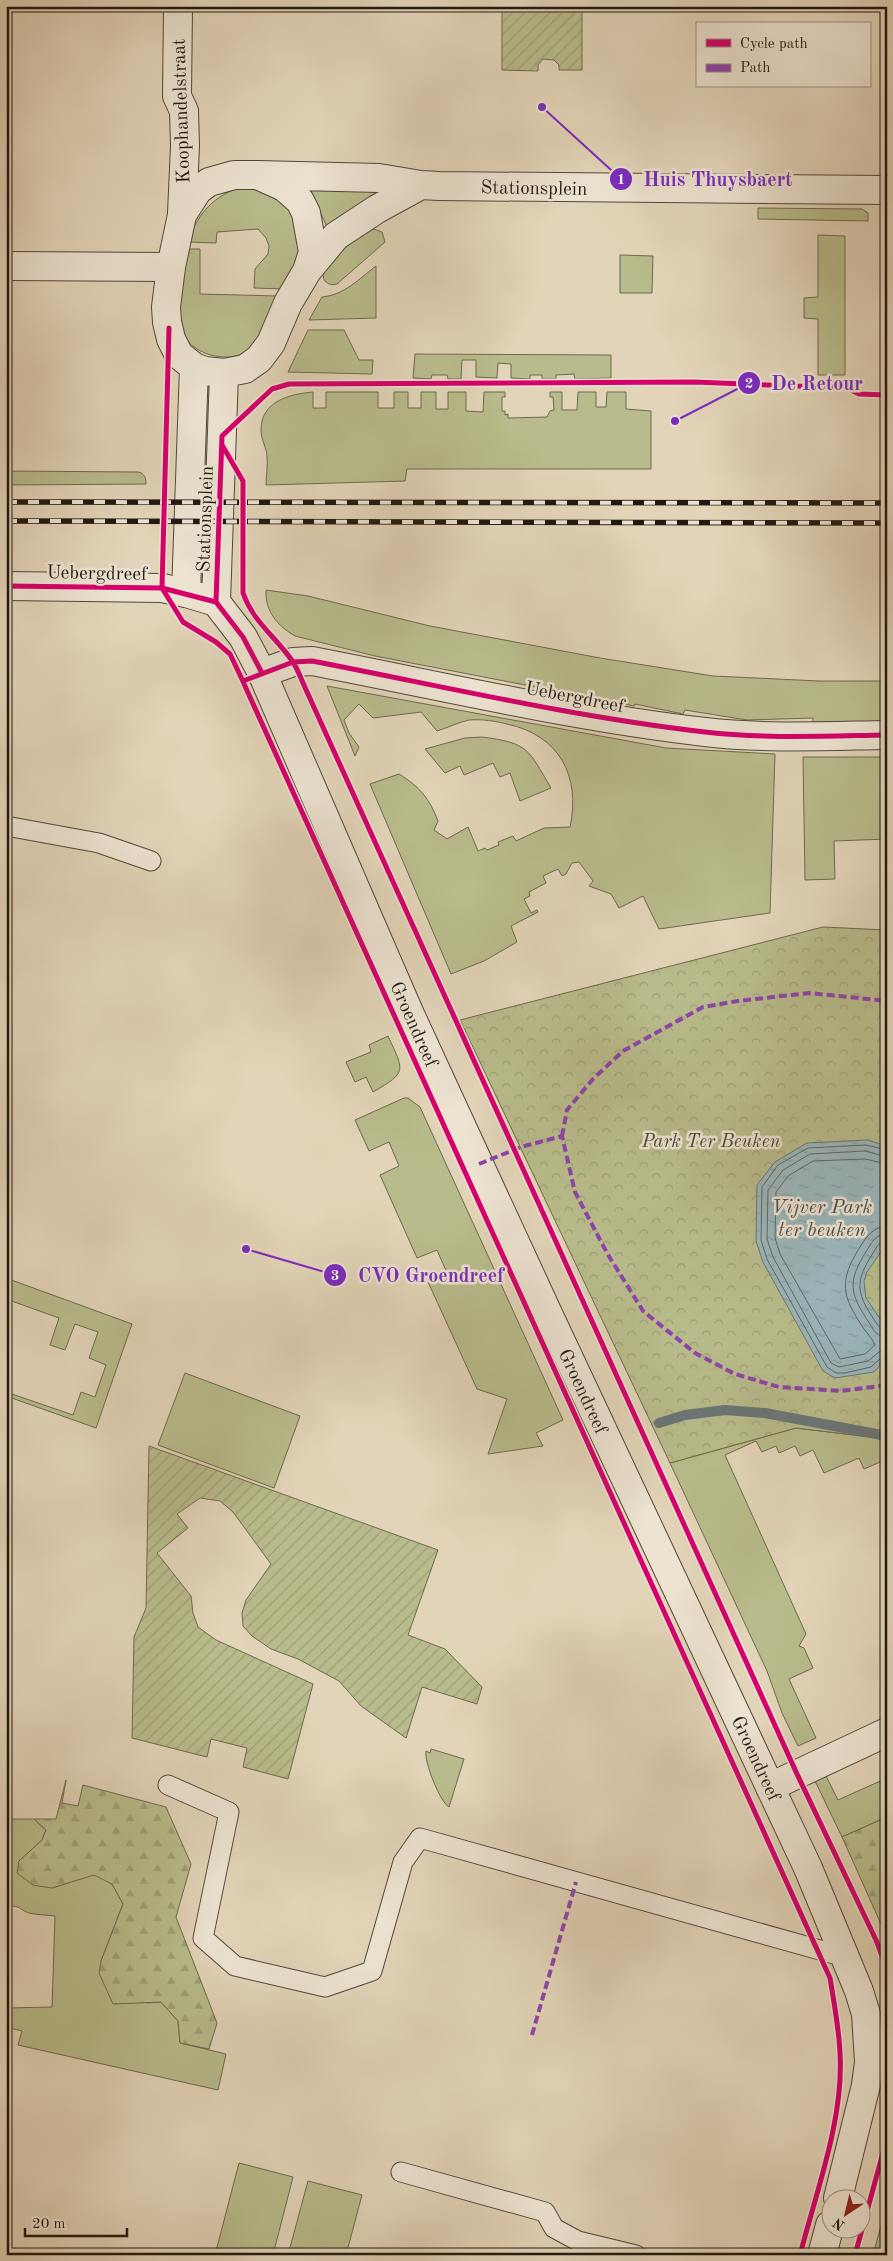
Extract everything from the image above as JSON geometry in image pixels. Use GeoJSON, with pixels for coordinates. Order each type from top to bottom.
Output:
{"type":"FeatureCollection","features":[{"type":"Feature","properties":{"kind":"street","name":"Koophandelstraat"},"geometry":{"type":"LineString","coordinates":[[178,6],[177,96],[184,111],[185,146],[182,215]]}},
{"type":"Feature","properties":{"kind":"street","name":"Stationsplein"},"geometry":{"type":"LineString","coordinates":[[420,185],[377,209],[336,236],[307,271],[288,302],[271,343],[259,359],[245,369],[224,374],[194,368],[178,355],[171,339],[166,307],[171,268],[182,215],[198,190],[209,182],[234,175],[379,178],[420,185],[887,190]]}},
{"type":"Feature","properties":{"kind":"street","name":"Stationsplein"},"geometry":{"type":"LineString","coordinates":[[258,175],[284,187],[300,201],[309,227],[313,252],[307,271]]}},
{"type":"Feature","properties":{"kind":"street"},"geometry":{"type":"LineString","coordinates":[[6,266],[171,268]]}},
{"type":"Feature","properties":{"kind":"street","name":"Stationsplein"},"geometry":{"type":"LineString","coordinates":[[186,594],[194,368]]}},
{"type":"Feature","properties":{"kind":"street","name":"Stationsplein"},"geometry":{"type":"LineString","coordinates":[[216,602],[224,374]]}},
{"type":"Feature","properties":{"kind":"street","name":"Uebergdreef"},"geometry":{"type":"LineString","coordinates":[[6,586],[162,588],[216,602]]}},
{"type":"Feature","properties":{"kind":"street","name":"Groendreef"},"geometry":{"type":"LineString","coordinates":[[216,602],[242,637],[262,673],[417,1029],[808,1868],[859,1991],[866,2014],[869,2062],[866,2085],[840,2188]]}},
{"type":"Feature","properties":{"kind":"street","name":"Uebergdreef"},"geometry":{"type":"LineString","coordinates":[[262,673],[293,662],[312,661],[624,722],[706,732],[789,737],[887,735]]}},
{"type":"Feature","properties":{"kind":"street"},"geometry":{"type":"LineString","coordinates":[[770,1787],[887,1732]]}},
{"type":"Feature","properties":{"kind":"street"},"geometry":{"type":"LineString","coordinates":[[822,2255],[827,2238]]}},
{"type":"Feature","properties":{"kind":"lane"},"geometry":{"type":"LineString","coordinates":[[6,826],[99,843],[151,861]]}},
{"type":"Feature","properties":{"kind":"lane"},"geometry":{"type":"LineString","coordinates":[[168,1785],[229,1812],[203,1938],[236,1966],[325,1987],[372,1971],[403,1862],[420,1838],[845,1957]]}},
{"type":"Feature","properties":{"kind":"lane"},"geometry":{"type":"LineString","coordinates":[[401,2172],[545,2212],[554,2228],[576,2248],[636,2255]]}},
{"type":"Feature","properties":{"kind":"green space"},"geometry":{"type":"Polygon","coordinates":[[[502,6],[582,6],[582,70],[559,70],[559,65],[554,60],[543,59],[538,65],[538,71],[502,70],[502,6]]]}},
{"type":"Feature","properties":{"kind":"green space"},"geometry":{"type":"Polygon","coordinates":[[[377,187],[382,193],[327,227],[311,191],[312,188],[377,187]]]}},
{"type":"Feature","properties":{"kind":"green space"},"geometry":{"type":"Polygon","coordinates":[[[236,189],[267,189],[290,207],[301,251],[283,289],[254,288],[255,269],[268,254],[269,246],[266,238],[258,229],[217,232],[216,243],[188,242],[195,224],[212,203],[236,189]]]}},
{"type":"Feature","properties":{"kind":"green space"},"geometry":{"type":"Polygon","coordinates":[[[758,208],[862,209],[868,213],[868,221],[758,219],[758,208]]]}},
{"type":"Feature","properties":{"kind":"green space"},"geometry":{"type":"Polygon","coordinates":[[[374,229],[382,232],[385,242],[337,284],[325,281],[323,275],[332,260],[350,244],[374,229]]]}},
{"type":"Feature","properties":{"kind":"green space"},"geometry":{"type":"Polygon","coordinates":[[[818,235],[845,236],[845,375],[818,375],[818,319],[804,318],[804,298],[818,297],[818,235]]]}},
{"type":"Feature","properties":{"kind":"green space"},"geometry":{"type":"Polygon","coordinates":[[[188,249],[200,249],[200,294],[278,296],[261,337],[249,350],[239,355],[227,357],[214,356],[202,352],[184,337],[180,326],[178,307],[188,249]]]}},
{"type":"Feature","properties":{"kind":"green space"},"geometry":{"type":"Polygon","coordinates":[[[620,255],[653,256],[652,293],[620,293],[620,255]]]}},
{"type":"Feature","properties":{"kind":"green space"},"geometry":{"type":"Polygon","coordinates":[[[376,266],[376,318],[309,320],[322,297],[344,290],[376,266]]]}},
{"type":"Feature","properties":{"kind":"green space"},"geometry":{"type":"Polygon","coordinates":[[[308,330],[344,330],[359,360],[373,360],[372,374],[288,372],[308,330]]]}},
{"type":"Feature","properties":{"kind":"green space"},"geometry":{"type":"Polygon","coordinates":[[[415,354],[611,355],[611,378],[575,379],[574,374],[556,375],[556,379],[542,379],[542,375],[530,375],[530,379],[511,378],[511,364],[498,363],[497,378],[476,377],[476,360],[462,360],[461,379],[448,379],[447,375],[432,375],[431,379],[413,378],[415,354]]]}},
{"type":"Feature","properties":{"kind":"green space"},"geometry":{"type":"Polygon","coordinates":[[[313,392],[313,408],[326,408],[326,392],[378,392],[378,408],[394,408],[394,392],[408,392],[408,408],[421,408],[421,392],[436,392],[436,409],[448,409],[448,392],[466,392],[466,411],[483,412],[484,392],[505,392],[505,397],[502,397],[502,411],[505,411],[505,415],[508,414],[508,418],[547,417],[550,411],[554,410],[553,397],[550,397],[550,392],[562,392],[562,410],[577,410],[578,392],[596,392],[596,407],[606,407],[607,392],[626,392],[626,409],[651,411],[651,469],[407,469],[405,481],[266,485],[267,454],[261,430],[262,420],[266,412],[271,406],[286,397],[313,392]]]}},
{"type":"Feature","properties":{"kind":"green space"},"geometry":{"type":"Polygon","coordinates":[[[6,471],[138,472],[144,475],[146,484],[6,485],[6,471]]]}},
{"type":"Feature","properties":{"kind":"green space"},"geometry":{"type":"Polygon","coordinates":[[[266,590],[308,596],[430,626],[600,658],[713,676],[819,681],[887,681],[887,722],[813,722],[813,718],[747,720],[685,710],[683,714],[375,656],[295,636],[283,628],[270,612],[266,590]]]}},
{"type":"Feature","properties":{"kind":"green space"},"geometry":{"type":"Polygon","coordinates":[[[327,686],[666,748],[775,754],[770,913],[659,929],[643,896],[619,908],[611,894],[589,886],[593,881],[579,862],[572,863],[566,874],[562,876],[558,869],[543,876],[546,883],[529,892],[530,896],[524,899],[531,913],[537,910],[538,912],[511,926],[517,942],[484,961],[451,974],[370,784],[399,774],[413,784],[427,799],[438,821],[434,830],[447,839],[468,827],[478,851],[485,848],[487,850],[499,845],[498,842],[513,836],[516,841],[544,828],[570,827],[573,808],[569,775],[562,760],[553,748],[525,729],[498,722],[469,720],[437,731],[421,712],[373,718],[359,704],[344,720],[349,733],[359,747],[355,756],[327,686]]]}},
{"type":"Feature","properties":{"kind":"green space"},"geometry":{"type":"Polygon","coordinates":[[[482,737],[509,742],[526,750],[551,788],[520,801],[510,773],[500,777],[493,763],[464,775],[460,766],[445,773],[425,749],[465,738],[482,737]]]}},
{"type":"Feature","properties":{"kind":"green space"},"geometry":{"type":"Polygon","coordinates":[[[803,757],[887,757],[887,839],[834,841],[835,879],[805,880],[803,757]]]}},
{"type":"Feature","properties":{"kind":"green space","name":"Park Ter Beuken"},"geometry":{"type":"Polygon","coordinates":[[[823,927],[887,930],[887,1439],[796,1428],[670,1463],[460,1020],[823,927]]]}},
{"type":"Feature","properties":{"kind":"green space"},"geometry":{"type":"Polygon","coordinates":[[[6,1024],[12,1024],[11,1076],[6,1076],[6,1024]]]}},
{"type":"Feature","properties":{"kind":"green space"},"geometry":{"type":"Polygon","coordinates":[[[388,1036],[400,1064],[400,1070],[392,1080],[373,1092],[366,1077],[355,1082],[346,1062],[371,1052],[369,1045],[388,1036]]]}},
{"type":"Feature","properties":{"kind":"green space"},"geometry":{"type":"Polygon","coordinates":[[[404,1098],[408,1098],[420,1107],[563,1420],[536,1433],[543,1446],[488,1454],[507,1399],[477,1389],[428,1282],[447,1273],[437,1250],[417,1258],[380,1175],[399,1166],[389,1142],[369,1151],[355,1120],[404,1098]]]}},
{"type":"Feature","properties":{"kind":"green space"},"geometry":{"type":"Polygon","coordinates":[[[6,1278],[132,1324],[96,1428],[6,1396],[6,1392],[73,1415],[81,1392],[95,1397],[106,1365],[89,1358],[98,1332],[75,1324],[65,1350],[50,1345],[59,1318],[6,1299],[6,1278]]]}},
{"type":"Feature","properties":{"kind":"green space"},"geometry":{"type":"Polygon","coordinates":[[[185,1373],[300,1416],[274,1488],[158,1445],[185,1373]]]}},
{"type":"Feature","properties":{"kind":"green space"},"geometry":{"type":"Polygon","coordinates":[[[796,1428],[887,1439],[887,1459],[864,1469],[859,1458],[824,1473],[813,1450],[800,1456],[795,1446],[779,1453],[776,1446],[762,1452],[756,1441],[725,1455],[806,1634],[799,1646],[804,1648],[813,1668],[789,1679],[816,1738],[798,1746],[782,1713],[767,1671],[670,1463],[796,1428]]]}},
{"type":"Feature","properties":{"kind":"green space"},"geometry":{"type":"Polygon","coordinates":[[[149,1446],[438,1550],[408,1635],[445,1649],[482,1687],[477,1704],[422,1687],[406,1738],[361,1706],[339,1681],[298,1659],[271,1649],[252,1636],[243,1626],[242,1613],[246,1600],[271,1564],[233,1512],[220,1501],[200,1498],[177,1514],[188,1528],[157,1553],[191,1596],[193,1613],[198,1627],[216,1640],[313,1684],[288,1779],[243,1767],[247,1748],[211,1739],[207,1757],[132,1738],[134,1637],[146,1608],[149,1446]]]}},
{"type":"Feature","properties":{"kind":"green space"},"geometry":{"type":"Polygon","coordinates":[[[431,1749],[464,1759],[449,1807],[441,1798],[427,1764],[426,1751],[430,1753],[431,1749]]]}},
{"type":"Feature","properties":{"kind":"green space"},"geometry":{"type":"Polygon","coordinates":[[[826,1776],[838,1800],[887,1778],[887,1817],[842,1837],[815,1781],[826,1776]]]}},
{"type":"Feature","properties":{"kind":"green space"},"geometry":{"type":"Polygon","coordinates":[[[66,1780],[62,1803],[78,1806],[83,1785],[166,1807],[191,1864],[176,1917],[217,2023],[209,2049],[180,2043],[178,2021],[161,2002],[113,2004],[99,1973],[101,1961],[123,1904],[112,1884],[94,1875],[52,1888],[33,1885],[17,1873],[19,1861],[42,1840],[46,1830],[34,1819],[56,1819],[66,1780]]]}},
{"type":"Feature","properties":{"kind":"green space"},"geometry":{"type":"Polygon","coordinates":[[[887,1817],[887,1933],[885,1933],[842,1837],[887,1817]]]}},
{"type":"Feature","properties":{"kind":"green space"},"geometry":{"type":"Polygon","coordinates":[[[6,1819],[34,1819],[46,1830],[42,1840],[19,1861],[52,1888],[94,1874],[112,1884],[123,1904],[101,1961],[147,2003],[161,2002],[178,2021],[180,2043],[226,2054],[218,2090],[18,2045],[22,2031],[6,2027],[6,2008],[52,2007],[55,1916],[29,1913],[16,1906],[6,1909],[6,1819]]]}},
{"type":"Feature","properties":{"kind":"green space"},"geometry":{"type":"Polygon","coordinates":[[[239,2163],[293,2177],[273,2255],[215,2255],[239,2163]]]}},
{"type":"Feature","properties":{"kind":"green space"},"geometry":{"type":"Polygon","coordinates":[[[308,2181],[362,2195],[346,2255],[288,2255],[308,2181]]]}},
{"type":"Feature","properties":{"kind":"green space"},"geometry":{"type":"Polygon","coordinates":[[[887,2204],[887,2255],[873,2255],[887,2204]]]}},
{"type":"Feature","properties":{"kind":"water","name":"Vijver Park ter beuken"},"geometry":{"type":"Polygon","coordinates":[[[867,1140],[887,1146],[887,1243],[867,1272],[864,1281],[866,1298],[887,1329],[887,1358],[874,1372],[835,1378],[823,1371],[763,1262],[756,1241],[757,1185],[775,1162],[807,1143],[867,1140]]]}},
{"type":"Feature","properties":{"kind":"waterway"},"geometry":{"type":"LineString","coordinates":[[659,1423],[685,1415],[725,1410],[765,1413],[887,1436]]}},
{"type":"Feature","properties":{"kind":"railway"},"geometry":{"type":"LineString","coordinates":[[6,502],[887,503]]}},
{"type":"Feature","properties":{"kind":"railway"},"geometry":{"type":"LineString","coordinates":[[6,521],[887,523]]}},
{"type":"Feature","properties":{"kind":"marked path"},"geometry":{"type":"LineString","coordinates":[[562,1136],[567,1110],[593,1079],[623,1051],[703,1007],[809,993],[887,1001]]}},
{"type":"Feature","properties":{"kind":"marked path"},"geometry":{"type":"LineString","coordinates":[[479,1164],[521,1147],[562,1136],[575,1192],[607,1253],[643,1311],[695,1353],[735,1374],[779,1387],[841,1391],[887,1385]]}},
{"type":"Feature","properties":{"kind":"marked path"},"geometry":{"type":"LineString","coordinates":[[532,2035],[576,1882]]}},
{"type":"Feature","properties":{"kind":"cycle path"},"geometry":{"type":"LineString","coordinates":[[169,328],[162,588],[183,622],[216,642],[230,654],[830,1978],[840,2053],[838,2104],[828,2155],[800,2255]]}},
{"type":"Feature","properties":{"kind":"cycle path"},"geometry":{"type":"LineString","coordinates":[[216,602],[222,436],[272,389],[289,384],[694,382],[847,388],[859,394],[887,395]]}},
{"type":"Feature","properties":{"kind":"cycle path"},"geometry":{"type":"LineString","coordinates":[[222,445],[243,481],[243,593],[247,603],[259,621],[287,653],[297,669],[797,1774],[876,1940],[887,1969]]}},
{"type":"Feature","properties":{"kind":"cycle path"},"geometry":{"type":"LineString","coordinates":[[6,586],[162,588],[216,602]]}},
{"type":"Feature","properties":{"kind":"cycle path"},"geometry":{"type":"LineString","coordinates":[[216,602],[243,637],[262,673]]}},
{"type":"Feature","properties":{"kind":"cycle path"},"geometry":{"type":"LineString","coordinates":[[243,681],[293,662],[312,661],[557,710],[656,726],[750,736],[887,735]]}},
{"type":"Feature","properties":{"kind":"cycle path"},"geometry":{"type":"LineString","coordinates":[[855,2255],[887,2138]]}},
{"type":"Feature","properties":{"kind":"place","name":"Huis Thuysbaert"},"geometry":{"type":"Point","coordinates":[542,107]}},
{"type":"Feature","properties":{"kind":"place","name":"De Retour"},"geometry":{"type":"Point","coordinates":[675,421]}},
{"type":"Feature","properties":{"kind":"place","name":"CVO Groendreef"},"geometry":{"type":"Point","coordinates":[246,1249]}}]}
